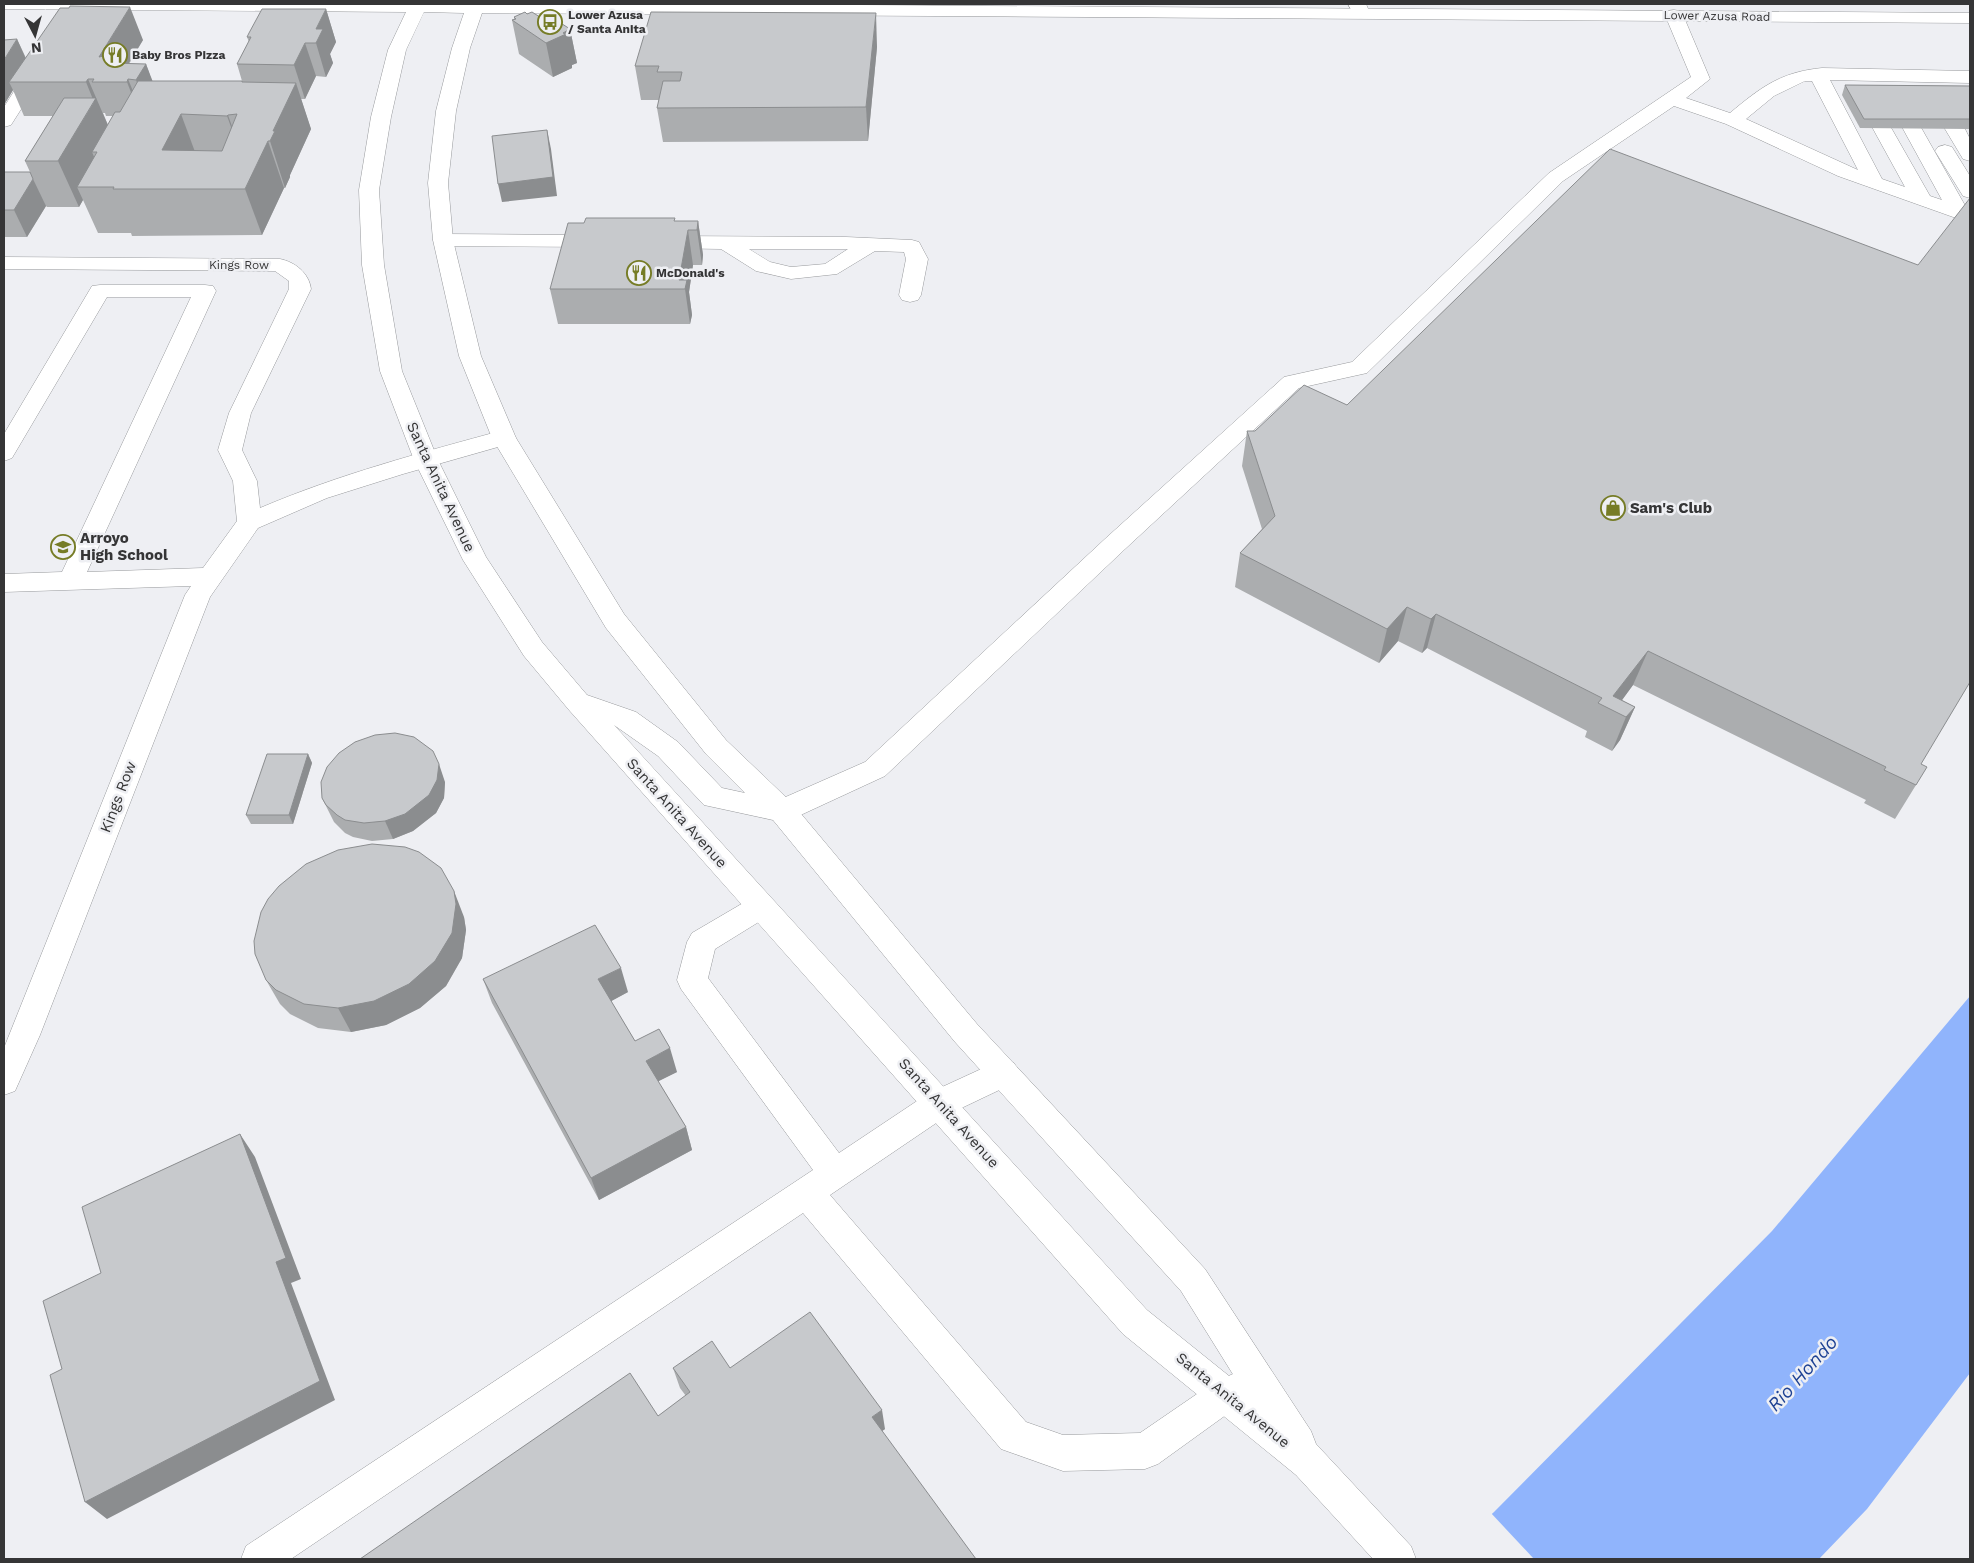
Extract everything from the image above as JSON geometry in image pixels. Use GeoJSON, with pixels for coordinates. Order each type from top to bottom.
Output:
{"type":"FeatureCollection","features":[{"type":"Feature","properties":{"kind":"main road"},"geometry":{"type":"LineString","coordinates":[[4,4],[76,12],[108,4],[419,5]]}},
{"type":"Feature","properties":{"kind":"main road","name":"Lower Azusa Road"},"geometry":{"type":"LineString","coordinates":[[419,5],[1359,8],[1674,15],[1970,18]]}},
{"type":"Feature","properties":{"kind":"main road","name":"Santa Anita Avenue"},"geometry":{"type":"LineString","coordinates":[[419,5],[397,50],[381,117],[369,190],[373,265],[391,371],[426,460],[475,560],[533,649],[578,703],[940,1103],[1135,1322],[1309,1462],[1398,1559]]}},
{"type":"Feature","properties":{"kind":"main road","name":"Santa Anita Avenue"},"geometry":{"type":"LineString","coordinates":[[475,6],[461,48],[446,111],[438,183],[442,240],[470,356],[504,438],[615,621],[716,747],[782,811],[966,1033],[1193,1280],[1309,1462]]}},
{"type":"Feature","properties":{"kind":"main road"},"geometry":{"type":"LineString","coordinates":[[578,703],[627,719],[668,749],[714,796],[782,811],[875,769],[1115,544],[1292,382],[1359,368],[1556,177],[1701,79],[1674,15]]}},
{"type":"Feature","properties":{"kind":"main road"},"geometry":{"type":"LineString","coordinates":[[4,121],[45,59]]}},
{"type":"Feature","properties":{"kind":"main road"},"geometry":{"type":"LineString","coordinates":[[1836,75],[1874,182]]}},
{"type":"Feature","properties":{"kind":"main road"},"geometry":{"type":"LineString","coordinates":[[1836,75],[1896,190]]}},
{"type":"Feature","properties":{"kind":"main road"},"geometry":{"type":"LineString","coordinates":[[1836,75],[1922,199]]}},
{"type":"Feature","properties":{"kind":"main road"},"geometry":{"type":"LineString","coordinates":[[1733,120],[1767,92],[1802,76],[1932,77],[1965,83]]}},
{"type":"Feature","properties":{"kind":"main road"},"geometry":{"type":"LineString","coordinates":[[1883,76],[1965,215]]}},
{"type":"Feature","properties":{"kind":"main road"},"geometry":{"type":"LineString","coordinates":[[1905,76],[1931,129],[1970,192]]}},
{"type":"Feature","properties":{"kind":"main road"},"geometry":{"type":"LineString","coordinates":[[1932,77],[1943,95],[1955,129],[1970,155]]}},
{"type":"Feature","properties":{"kind":"main road"},"geometry":{"type":"LineString","coordinates":[[1672,99],[1733,120],[1845,172],[1965,215]]}},
{"type":"Feature","properties":{"kind":"main road"},"geometry":{"type":"LineString","coordinates":[[442,240],[618,241]]}},
{"type":"Feature","properties":{"kind":"main road"},"geometry":{"type":"LineString","coordinates":[[647,242],[912,246],[917,259],[910,295]]}},
{"type":"Feature","properties":{"kind":"main road"},"geometry":{"type":"LineString","coordinates":[[725,242],[763,267],[791,273],[830,270],[871,244]]}},
{"type":"Feature","properties":{"kind":"main road","name":"Kings Row"},"geometry":{"type":"LineString","coordinates":[[4,263],[280,265],[299,279],[300,289],[240,413],[230,450],[245,481],[249,522],[198,595],[14,1035],[4,1081]]}},
{"type":"Feature","properties":{"kind":"main road"},"geometry":{"type":"LineString","coordinates":[[4,453],[100,291],[101,264]]}},
{"type":"Feature","properties":{"kind":"main road"},"geometry":{"type":"LineString","coordinates":[[70,582],[216,266]]}},
{"type":"Feature","properties":{"kind":"main road"},"geometry":{"type":"LineString","coordinates":[[100,291],[205,291]]}},
{"type":"Feature","properties":{"kind":"main road"},"geometry":{"type":"LineString","coordinates":[[249,522],[319,492],[504,438]]}},
{"type":"Feature","properties":{"kind":"main road"},"geometry":{"type":"LineString","coordinates":[[4,583],[210,577]]}},
{"type":"Feature","properties":{"kind":"main road"},"geometry":{"type":"LineString","coordinates":[[760,906],[702,942],[692,980],[835,1174]]}},
{"type":"Feature","properties":{"kind":"main road"},"geometry":{"type":"LineString","coordinates":[[260,1559],[940,1103],[1003,1073]]}},
{"type":"Feature","properties":{"kind":"main road"},"geometry":{"type":"LineString","coordinates":[[807,1193],[1014,1436],[1063,1453],[1145,1451],[1226,1395],[1257,1380]]}},
{"type":"Feature","properties":{"kind":"water","name":"Rio Hondo"},"geometry":{"type":"Polygon","coordinates":[[[1970,996],[1970,1373],[1867,1509],[1819,1559],[1442,1559],[1494,1512],[1772,1231],[1970,996]]]}},
{"type":"Feature","properties":{"kind":"pier"},"geometry":{"type":"Polygon","coordinates":[[[1490,1512],[1534,1559],[1440,1559],[1441,1557],[1490,1512]]]}},
{"type":"Feature","properties":{"kind":"building"},"geometry":{"type":"Polygon","coordinates":[[[70,6],[130,7],[99,57],[104,56],[111,63],[146,64],[136,80],[128,79],[127,82],[92,82],[94,79],[88,79],[86,82],[9,82],[60,8],[69,8],[70,6]]]}},
{"type":"Feature","properties":{"kind":"building"},"geometry":{"type":"Polygon","coordinates":[[[262,9],[326,9],[316,29],[323,29],[316,43],[305,43],[294,65],[237,64],[251,37],[247,37],[262,9]]]}},
{"type":"Feature","properties":{"kind":"building"},"geometry":{"type":"Polygon","coordinates":[[[525,12],[527,14],[532,12],[549,23],[556,20],[570,29],[563,33],[566,34],[546,43],[512,20],[516,19],[514,17],[525,12]]]}},
{"type":"Feature","properties":{"kind":"building"},"geometry":{"type":"Polygon","coordinates":[[[651,12],[876,13],[866,107],[657,108],[663,81],[680,81],[682,72],[657,72],[659,66],[635,66],[651,12]]]}},
{"type":"Feature","properties":{"kind":"building"},"geometry":{"type":"Polygon","coordinates":[[[17,39],[4,60],[4,40],[17,39]]]}},
{"type":"Feature","properties":{"kind":"building"},"geometry":{"type":"Polygon","coordinates":[[[138,81],[296,83],[273,131],[275,131],[270,141],[268,141],[245,189],[113,189],[114,187],[77,187],[97,152],[92,152],[115,112],[120,112],[138,81]],[[181,114],[162,150],[222,151],[237,114],[227,116],[181,114]]]}},
{"type":"Feature","properties":{"kind":"building"},"geometry":{"type":"Polygon","coordinates":[[[1845,85],[1970,86],[1970,119],[1864,119],[1845,85]]]}},
{"type":"Feature","properties":{"kind":"building"},"geometry":{"type":"Polygon","coordinates":[[[64,98],[96,98],[58,161],[25,161],[64,98]]]}},
{"type":"Feature","properties":{"kind":"building"},"geometry":{"type":"Polygon","coordinates":[[[547,130],[553,177],[498,184],[492,136],[547,130]]]}},
{"type":"Feature","properties":{"kind":"building","name":"Sam's Club"},"geometry":{"type":"Polygon","coordinates":[[[1610,149],[1918,265],[1970,198],[1970,682],[1921,764],[1927,767],[1916,785],[1884,770],[1886,767],[1648,651],[1613,696],[1635,707],[1626,717],[1598,703],[1602,698],[1436,614],[1431,619],[1407,607],[1387,629],[1240,553],[1275,516],[1247,431],[1255,431],[1304,385],[1347,405],[1610,149]]]}},
{"type":"Feature","properties":{"kind":"building"},"geometry":{"type":"Polygon","coordinates":[[[4,172],[30,172],[33,179],[14,210],[4,210],[4,172]]]}},
{"type":"Feature","properties":{"kind":"building"},"geometry":{"type":"Polygon","coordinates":[[[586,218],[675,218],[674,221],[698,221],[697,230],[688,230],[679,280],[687,280],[685,289],[550,289],[568,223],[584,223],[586,218]]]}},
{"type":"Feature","properties":{"kind":"building"},"geometry":{"type":"Polygon","coordinates":[[[395,733],[414,737],[433,751],[439,764],[437,780],[429,795],[405,814],[385,821],[364,823],[345,820],[337,815],[326,805],[322,798],[321,782],[327,767],[339,753],[355,742],[375,735],[395,733]]]}},
{"type":"Feature","properties":{"kind":"building"},"geometry":{"type":"Polygon","coordinates":[[[267,754],[308,754],[289,815],[246,815],[267,754]]]}},
{"type":"Feature","properties":{"kind":"building"},"geometry":{"type":"Polygon","coordinates":[[[372,844],[405,847],[419,852],[441,868],[454,891],[456,904],[452,933],[435,961],[409,984],[374,1001],[338,1008],[304,1004],[276,990],[266,980],[255,954],[254,941],[261,912],[268,899],[279,886],[306,864],[338,850],[372,844]]]}},
{"type":"Feature","properties":{"kind":"building"},"geometry":{"type":"Polygon","coordinates":[[[595,925],[621,968],[598,979],[635,1041],[659,1029],[670,1048],[646,1061],[686,1127],[591,1178],[483,979],[595,925]]]}},
{"type":"Feature","properties":{"kind":"building"},"geometry":{"type":"Polygon","coordinates":[[[240,1134],[286,1258],[276,1262],[320,1381],[85,1502],[50,1375],[62,1369],[43,1301],[101,1273],[82,1207],[240,1134]]]}},
{"type":"Feature","properties":{"kind":"building"},"geometry":{"type":"Polygon","coordinates":[[[810,1312],[882,1410],[872,1417],[976,1559],[360,1559],[630,1373],[658,1416],[690,1392],[673,1368],[712,1341],[730,1368],[810,1312]]]}},
{"type":"Feature","properties":{"kind":"place","name":"Lower Azusa / Santa Anita"},"geometry":{"type":"Point","coordinates":[550,22]}},
{"type":"Feature","properties":{"kind":"place","name":"Baby Bros Pizza"},"geometry":{"type":"Point","coordinates":[115,55]}},
{"type":"Feature","properties":{"kind":"place","name":"McDonald's"},"geometry":{"type":"Point","coordinates":[639,273]}},
{"type":"Feature","properties":{"kind":"place","name":"Sam's Club"},"geometry":{"type":"Point","coordinates":[1613,508]}},
{"type":"Feature","properties":{"kind":"place","name":"Arroyo High School"},"geometry":{"type":"Point","coordinates":[63,547]}}]}
